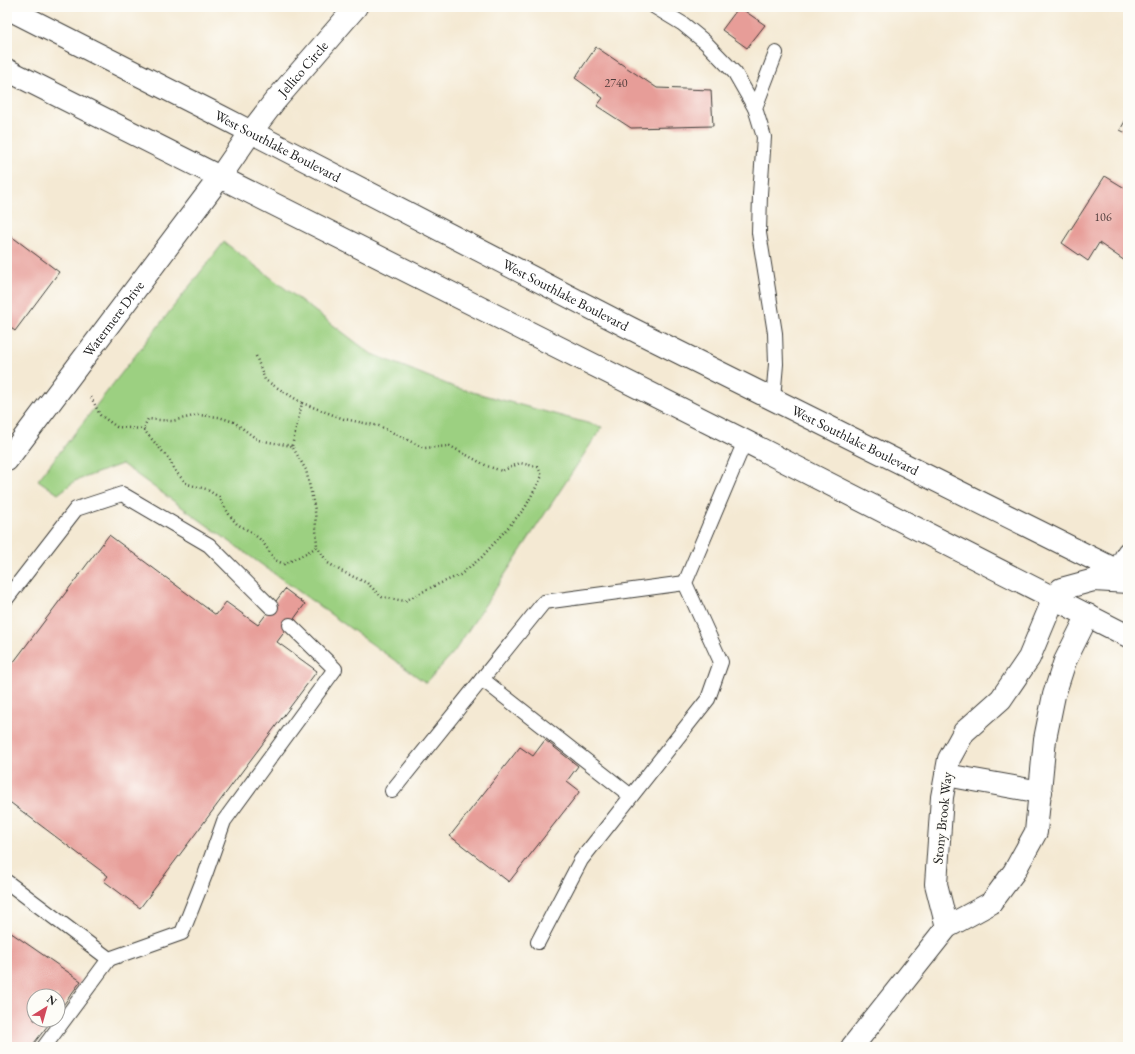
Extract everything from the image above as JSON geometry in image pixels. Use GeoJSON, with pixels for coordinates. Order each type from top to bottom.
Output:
{"type":"FeatureCollection","features":[{"type":"Feature","properties":{"kind":"main road","name":"Jellico Circle"},"geometry":{"type":"LineString","coordinates":[[220,177],[274,102],[356,7]]}},
{"type":"Feature","properties":{"kind":"main road","name":"West Southlake Boulevard"},"geometry":{"type":"LineString","coordinates":[[7,8],[773,400],[1125,570]]}},
{"type":"Feature","properties":{"kind":"main road"},"geometry":{"type":"LineString","coordinates":[[7,70],[745,441],[1128,636]]}},
{"type":"Feature","properties":{"kind":"main road","name":"Watermere Drive"},"geometry":{"type":"LineString","coordinates":[[7,460],[220,177]]}},
{"type":"Feature","properties":{"kind":"main road"},"geometry":{"type":"LineString","coordinates":[[1054,598],[1061,589],[1125,570]]}},
{"type":"Feature","properties":{"kind":"main road","name":"Stony Brook Way"},"geometry":{"type":"LineString","coordinates":[[947,927],[936,884],[942,797],[949,759],[964,732],[1001,699],[1029,658],[1054,598]]}},
{"type":"Feature","properties":{"kind":"main road"},"geometry":{"type":"LineString","coordinates":[[852,1047],[947,927],[991,903],[1014,872],[1036,832],[1045,739],[1054,695],[1065,661],[1088,615]]}},
{"type":"Feature","properties":{"kind":"main road"},"geometry":{"type":"LineString","coordinates":[[946,775],[1041,792]]}},
{"type":"Feature","properties":{"kind":"lane"},"geometry":{"type":"LineString","coordinates":[[655,7],[684,24],[705,42],[735,72],[755,108],[764,136],[759,233],[775,333],[776,364],[773,400]]}},
{"type":"Feature","properties":{"kind":"lane"},"geometry":{"type":"LineString","coordinates":[[755,108],[776,53]]}},
{"type":"Feature","properties":{"kind":"lane"},"geometry":{"type":"LineString","coordinates":[[538,942],[581,860],[708,699],[721,662],[685,583],[745,441]]}},
{"type":"Feature","properties":{"kind":"lane"},"geometry":{"type":"LineString","coordinates":[[7,598],[76,509],[122,494],[209,545],[272,607]]}},
{"type":"Feature","properties":{"kind":"lane"},"geometry":{"type":"LineString","coordinates":[[392,791],[544,602],[685,583]]}},
{"type":"Feature","properties":{"kind":"lane"},"geometry":{"type":"LineString","coordinates":[[44,1047],[109,959],[182,933],[224,821],[335,669],[290,625]]}},
{"type":"Feature","properties":{"kind":"lane"},"geometry":{"type":"LineString","coordinates":[[482,679],[631,796]]}},
{"type":"Feature","properties":{"kind":"lane"},"geometry":{"type":"LineString","coordinates":[[7,882],[109,959]]}},
{"type":"Feature","properties":{"kind":"path"},"geometry":{"type":"LineString","coordinates":[[256,356],[265,380],[302,402],[344,419],[379,426],[424,448],[450,446],[487,466],[502,471],[520,463],[538,467],[542,476],[525,508],[482,557],[460,575],[405,600],[382,597],[367,583],[328,563],[317,547],[314,510],[306,470],[292,446],[302,402]]}},
{"type":"Feature","properties":{"kind":"path"},"geometry":{"type":"LineString","coordinates":[[91,397],[100,415],[116,426],[143,429],[169,459],[176,472],[187,484],[206,489],[219,497],[230,516],[237,524],[251,532],[262,541],[275,560],[284,564],[317,547]]}},
{"type":"Feature","properties":{"kind":"path"},"geometry":{"type":"LineString","coordinates":[[143,429],[148,419],[172,421],[198,415],[219,417],[234,422],[258,440],[292,446]]}},
{"type":"Feature","properties":{"kind":"green space"},"geometry":{"type":"Polygon","coordinates":[[[224,242],[370,353],[454,387],[602,427],[454,652],[426,683],[122,464],[75,481],[58,494],[38,480],[224,242]]]}},
{"type":"Feature","properties":{"kind":"building"},"geometry":{"type":"Polygon","coordinates":[[[739,7],[765,25],[747,48],[722,30],[739,7]]]}},
{"type":"Feature","properties":{"kind":"building"},"geometry":{"type":"Polygon","coordinates":[[[596,47],[657,88],[711,90],[713,126],[631,128],[597,106],[603,98],[575,78],[596,47]]]}},
{"type":"Feature","properties":{"kind":"building"},"geometry":{"type":"Polygon","coordinates":[[[1128,116],[1128,134],[1120,130],[1128,116]]]}},
{"type":"Feature","properties":{"kind":"building"},"geometry":{"type":"Polygon","coordinates":[[[1105,176],[1128,190],[1128,257],[1125,261],[1099,243],[1088,261],[1062,243],[1105,176]]]}},
{"type":"Feature","properties":{"kind":"building"},"geometry":{"type":"Polygon","coordinates":[[[7,233],[59,272],[15,331],[7,325],[7,233]]]}},
{"type":"Feature","properties":{"kind":"building"},"geometry":{"type":"Polygon","coordinates":[[[109,535],[216,615],[226,602],[258,625],[285,589],[305,604],[277,642],[317,671],[140,908],[104,881],[108,876],[7,800],[7,658],[13,663],[109,535]]]}},
{"type":"Feature","properties":{"kind":"building"},"geometry":{"type":"Polygon","coordinates":[[[545,740],[578,766],[567,781],[580,791],[509,882],[450,836],[520,747],[533,756],[545,740]]]}},
{"type":"Feature","properties":{"kind":"building"},"geometry":{"type":"Polygon","coordinates":[[[7,930],[81,981],[66,1001],[66,988],[26,988],[26,1028],[46,1028],[31,1047],[7,1047],[7,930]]]}}]}
